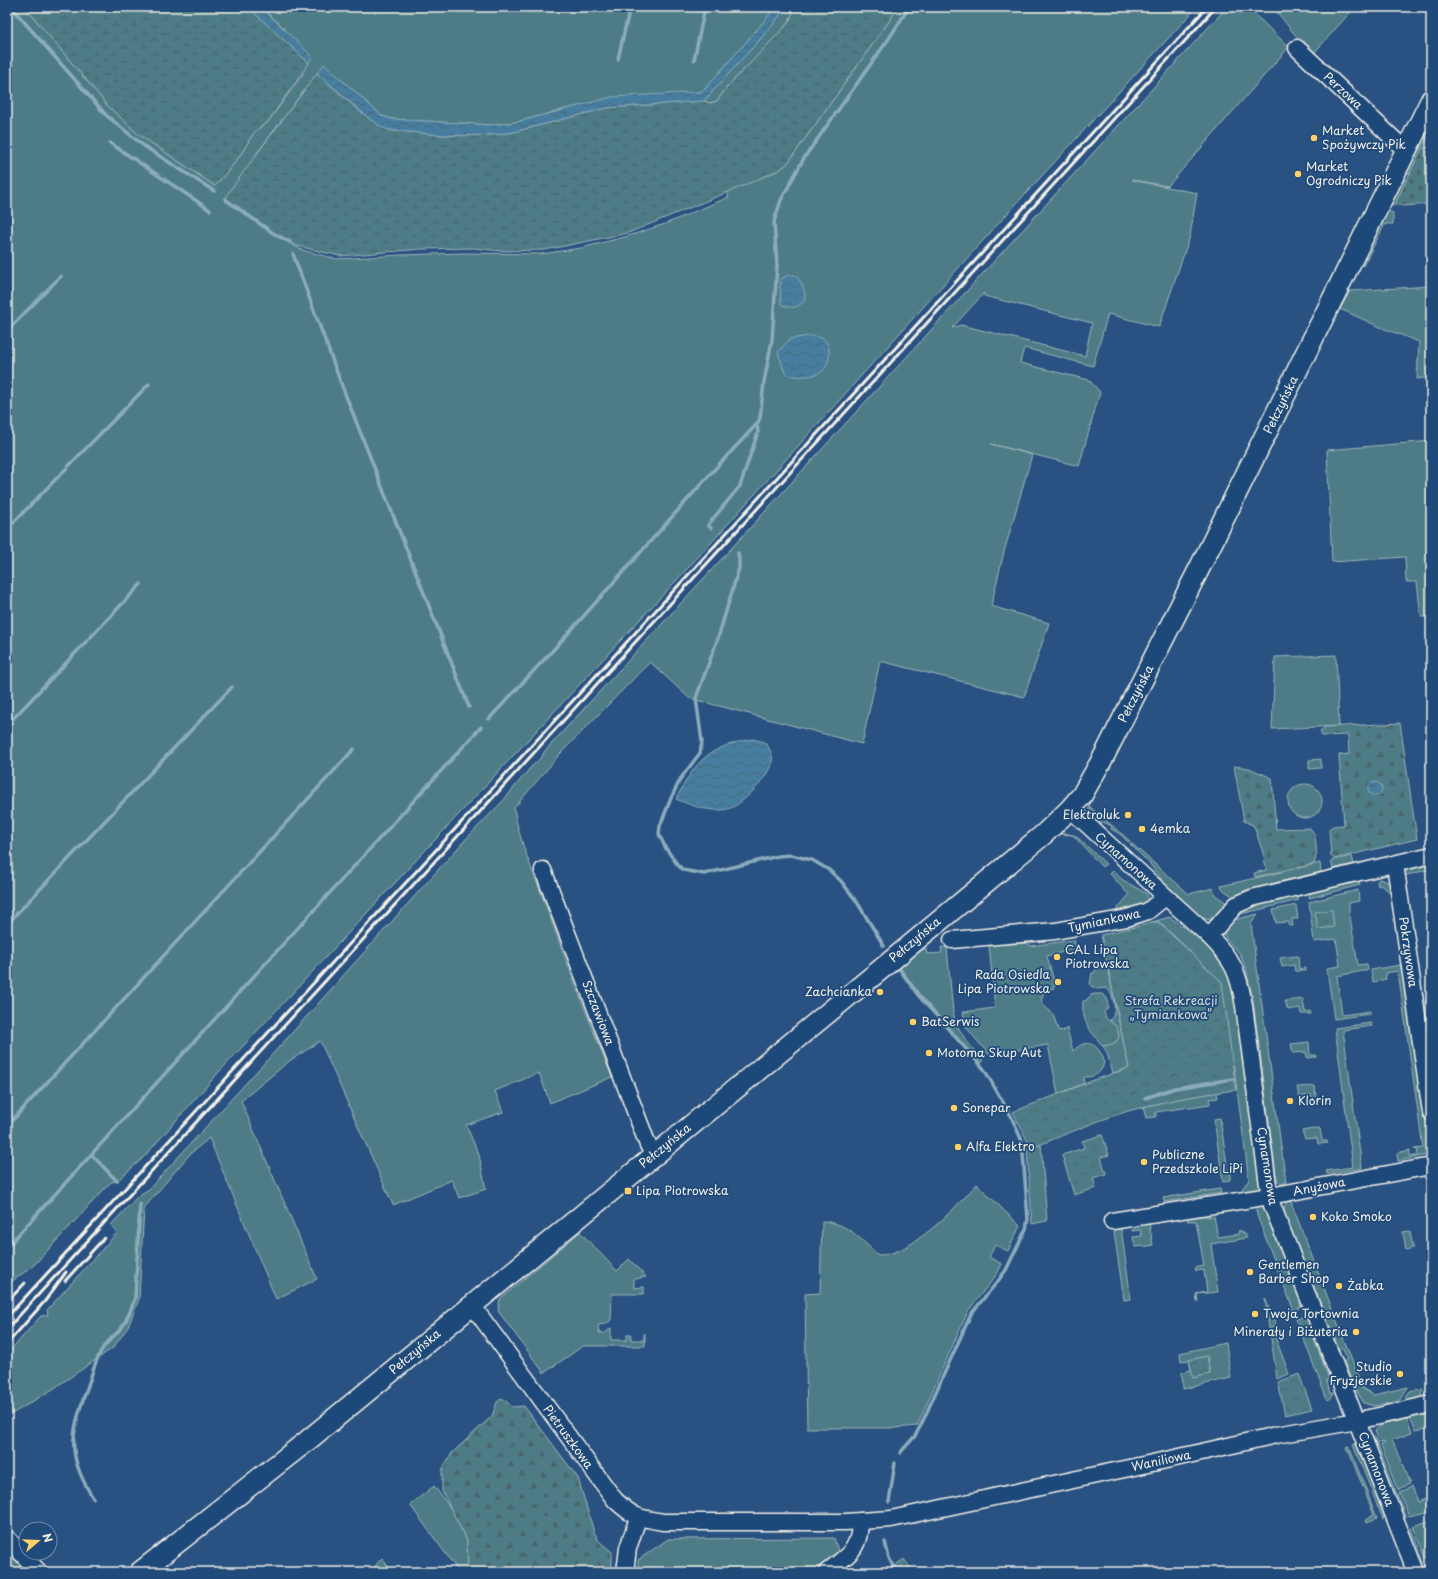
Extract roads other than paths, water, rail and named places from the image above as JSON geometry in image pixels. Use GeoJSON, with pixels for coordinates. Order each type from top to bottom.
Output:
{"type":"FeatureCollection","features":[{"type":"Feature","properties":{"kind":"main road","name":"Pełczyńska"},"geometry":{"type":"LineString","coordinates":[[148,1570],[307,1442],[1070,810],[1082,795],[1107,750],[1242,484],[1431,100]]}},
{"type":"Feature","properties":{"kind":"street","name":"Perzowa"},"geometry":{"type":"LineString","coordinates":[[1297,48],[1399,144],[1408,148]]}},
{"type":"Feature","properties":{"kind":"street","name":"Cynamonowa"},"geometry":{"type":"LineString","coordinates":[[1070,810],[1165,897]]}},
{"type":"Feature","properties":{"kind":"street"},"geometry":{"type":"LineString","coordinates":[[1165,897],[1209,936],[1236,905],[1245,900],[1431,855]]}},
{"type":"Feature","properties":{"kind":"street","name":"Pokrzywowa"},"geometry":{"type":"LineString","coordinates":[[1395,864],[1431,1112]]}},
{"type":"Feature","properties":{"kind":"street","name":"Szczawiowa"},"geometry":{"type":"LineString","coordinates":[[543,870],[648,1145],[654,1155]]}},
{"type":"Feature","properties":{"kind":"street","name":"Tymiankowa"},"geometry":{"type":"LineString","coordinates":[[952,940],[1055,931],[1127,918],[1148,911],[1165,897]]}},
{"type":"Feature","properties":{"kind":"street","name":"Cynamonowa"},"geometry":{"type":"LineString","coordinates":[[1209,936],[1232,962],[1241,986],[1270,1196],[1277,1218],[1416,1572]]}},
{"type":"Feature","properties":{"kind":"street","name":"Anyżowa"},"geometry":{"type":"LineString","coordinates":[[1112,1221],[1270,1196],[1431,1166]]}},
{"type":"Feature","properties":{"kind":"street","name":"Pietruszkowa"},"geometry":{"type":"LineString","coordinates":[[472,1305],[603,1485],[620,1504],[638,1518]]}},
{"type":"Feature","properties":{"kind":"street","name":"Waniliowa"},"geometry":{"type":"LineString","coordinates":[[638,1518],[662,1522],[860,1521],[891,1519],[1276,1435],[1357,1421],[1431,1404]]}},
{"type":"Feature","properties":{"kind":"street"},"geometry":{"type":"LineString","coordinates":[[625,1572],[628,1548],[638,1518]]}},
{"type":"Feature","properties":{"kind":"street"},"geometry":{"type":"LineString","coordinates":[[827,1572],[855,1547],[859,1539],[860,1521]]}},
{"type":"Feature","properties":{"kind":"street"},"geometry":{"type":"LineString","coordinates":[[7,1538],[38,1572]]}},
{"type":"Feature","properties":{"kind":"water"},"geometry":{"type":"Polygon","coordinates":[[[248,7],[261,7],[312,56],[309,63],[248,7]]]}},
{"type":"Feature","properties":{"kind":"water"},"geometry":{"type":"Polygon","coordinates":[[[774,7],[783,7],[782,12],[772,26],[704,101],[606,108],[514,132],[467,135],[388,130],[371,120],[317,73],[324,64],[382,116],[392,119],[491,125],[517,122],[612,97],[699,92],[704,90],[767,18],[774,7]]]}},
{"type":"Feature","properties":{"kind":"water"},"geometry":{"type":"Polygon","coordinates":[[[795,275],[802,285],[805,298],[798,306],[784,306],[781,304],[781,279],[786,276],[795,275]]]}},
{"type":"Feature","properties":{"kind":"water"},"geometry":{"type":"Polygon","coordinates":[[[816,336],[826,342],[829,351],[827,365],[821,372],[810,376],[798,377],[785,373],[778,352],[790,339],[816,336]]]}},
{"type":"Feature","properties":{"kind":"water"},"geometry":{"type":"Polygon","coordinates":[[[752,739],[765,742],[771,752],[772,762],[762,781],[739,804],[726,809],[712,810],[697,807],[676,799],[690,774],[705,757],[724,746],[752,739]]]}},
{"type":"Feature","properties":{"kind":"water"},"geometry":{"type":"Polygon","coordinates":[[[1375,782],[1380,784],[1382,789],[1380,794],[1375,796],[1370,794],[1368,789],[1370,784],[1375,782]]]}},
{"type":"Feature","properties":{"kind":"waterway"},"geometry":{"type":"LineString","coordinates":[[11,7],[106,115],[144,146],[214,191]]}},
{"type":"Feature","properties":{"kind":"waterway"},"geometry":{"type":"LineString","coordinates":[[618,59],[630,7]]}},
{"type":"Feature","properties":{"kind":"waterway"},"geometry":{"type":"LineString","coordinates":[[694,60],[705,7]]}},
{"type":"Feature","properties":{"kind":"waterway"},"geometry":{"type":"LineString","coordinates":[[489,719],[757,424],[760,418],[764,382],[772,340],[777,265],[774,222],[781,200],[804,158],[890,37],[909,7]]}},
{"type":"Feature","properties":{"kind":"waterway"},"geometry":{"type":"LineString","coordinates":[[110,143],[210,210]]}},
{"type":"Feature","properties":{"kind":"waterway"},"geometry":{"type":"LineString","coordinates":[[225,199],[273,233],[290,242]]}},
{"type":"Feature","properties":{"kind":"waterway"},"geometry":{"type":"LineString","coordinates":[[293,254],[342,386],[469,707]]}},
{"type":"Feature","properties":{"kind":"waterway"},"geometry":{"type":"LineString","coordinates":[[7,331],[61,276]]}},
{"type":"Feature","properties":{"kind":"waterway"},"geometry":{"type":"LineString","coordinates":[[7,529],[149,384]]}},
{"type":"Feature","properties":{"kind":"waterway"},"geometry":{"type":"LineString","coordinates":[[711,528],[708,525],[740,486],[758,432],[757,424]]}},
{"type":"Feature","properties":{"kind":"waterway"},"geometry":{"type":"LineString","coordinates":[[738,553],[739,568],[718,638],[696,698],[702,742],[700,753],[681,778],[671,798],[660,826],[659,834],[665,847],[683,870],[704,874],[778,856],[791,855],[812,860],[829,870],[841,881],[857,902],[884,946]]}},
{"type":"Feature","properties":{"kind":"waterway"},"geometry":{"type":"LineString","coordinates":[[7,725],[141,584]]}},
{"type":"Feature","properties":{"kind":"waterway"},"geometry":{"type":"LineString","coordinates":[[7,924],[232,687]]}},
{"type":"Feature","properties":{"kind":"waterway"},"geometry":{"type":"LineString","coordinates":[[7,1247],[481,727]]}},
{"type":"Feature","properties":{"kind":"waterway"},"geometry":{"type":"LineString","coordinates":[[7,1126],[354,749]]}},
{"type":"Feature","properties":{"kind":"waterway"},"geometry":{"type":"LineString","coordinates":[[900,970],[918,995],[984,1069],[1011,1116],[1022,1141],[1028,1219],[1026,1229],[1006,1270],[971,1314],[921,1425],[915,1436],[900,1453]]}},
{"type":"Feature","properties":{"kind":"waterway"},"geometry":{"type":"LineString","coordinates":[[1145,1098],[1175,1088],[1233,1079]]}},
{"type":"Feature","properties":{"kind":"waterway"},"geometry":{"type":"LineString","coordinates":[[91,1154],[117,1181]]}},
{"type":"Feature","properties":{"kind":"waterway"},"geometry":{"type":"LineString","coordinates":[[93,1498],[79,1470],[75,1458],[74,1434],[94,1366],[101,1351],[123,1326],[135,1298],[140,1204]]}},
{"type":"Feature","properties":{"kind":"waterway"},"geometry":{"type":"LineString","coordinates":[[889,1502],[895,1463]]}},
{"type":"Feature","properties":{"kind":"waterway"},"geometry":{"type":"LineString","coordinates":[[885,1542],[889,1558],[896,1572]]}},
{"type":"Feature","properties":{"kind":"railway"},"geometry":{"type":"LineString","coordinates":[[7,1317],[1207,7]]}},
{"type":"Feature","properties":{"kind":"railway"},"geometry":{"type":"LineString","coordinates":[[7,1329],[1216,7]]}},
{"type":"Feature","properties":{"kind":"railway"},"geometry":{"type":"LineString","coordinates":[[65,1281],[104,1238]]}},
{"type":"Feature","properties":{"kind":"railway"},"geometry":{"type":"LineString","coordinates":[[7,1344],[45,1301],[66,1272]]}},
{"type":"Feature","properties":{"kind":"railway"},"geometry":{"type":"LineString","coordinates":[[7,1302],[25,1283]]}},
{"type":"Feature","properties":{"kind":"place","name":"Market Spożywczy Pik"},"geometry":{"type":"Point","coordinates":[1314,138]}},
{"type":"Feature","properties":{"kind":"place","name":"Market Ogrodniczy Pik"},"geometry":{"type":"Point","coordinates":[1298,174]}},
{"type":"Feature","properties":{"kind":"place","name":"Elektroluk"},"geometry":{"type":"Point","coordinates":[1128,815]}},
{"type":"Feature","properties":{"kind":"place","name":"4emka"},"geometry":{"type":"Point","coordinates":[1142,829]}},
{"type":"Feature","properties":{"kind":"place","name":"CAL Lipa Piotrowska"},"geometry":{"type":"Point","coordinates":[1057,957]}},
{"type":"Feature","properties":{"kind":"place","name":"Rada Osiedla Lipa Piotrowska"},"geometry":{"type":"Point","coordinates":[1058,982]}},
{"type":"Feature","properties":{"kind":"place","name":"Zachcianka"},"geometry":{"type":"Point","coordinates":[880,992]}},
{"type":"Feature","properties":{"kind":"place","name":"BatSerwis"},"geometry":{"type":"Point","coordinates":[913,1022]}},
{"type":"Feature","properties":{"kind":"place","name":"Motoma Skup Aut"},"geometry":{"type":"Point","coordinates":[929,1053]}},
{"type":"Feature","properties":{"kind":"place","name":"Klorin"},"geometry":{"type":"Point","coordinates":[1290,1101]}},
{"type":"Feature","properties":{"kind":"place","name":"Sonepar"},"geometry":{"type":"Point","coordinates":[954,1108]}},
{"type":"Feature","properties":{"kind":"place","name":"Alfa Elektro"},"geometry":{"type":"Point","coordinates":[958,1147]}},
{"type":"Feature","properties":{"kind":"place","name":"Publiczne Przedszkole LiPi"},"geometry":{"type":"Point","coordinates":[1144,1162]}},
{"type":"Feature","properties":{"kind":"place","name":"Lipa Piotrowska"},"geometry":{"type":"Point","coordinates":[628,1191]}},
{"type":"Feature","properties":{"kind":"place","name":"Koko Smoko"},"geometry":{"type":"Point","coordinates":[1313,1217]}},
{"type":"Feature","properties":{"kind":"place","name":"Gentlemen Barber Shop"},"geometry":{"type":"Point","coordinates":[1250,1272]}},
{"type":"Feature","properties":{"kind":"place","name":"Żabka"},"geometry":{"type":"Point","coordinates":[1339,1286]}},
{"type":"Feature","properties":{"kind":"place","name":"Twoja Tortownia"},"geometry":{"type":"Point","coordinates":[1255,1314]}},
{"type":"Feature","properties":{"kind":"place","name":"Minerały i Biżuteria"},"geometry":{"type":"Point","coordinates":[1356,1332]}},
{"type":"Feature","properties":{"kind":"place","name":"Studio Fryzjerskie"},"geometry":{"type":"Point","coordinates":[1400,1374]}},
{"type":"Feature","properties":{"kind":"park label","name":"Strefa Rekreacji „Tymiankowa”"},"geometry":{"type":"Point","coordinates":[1171,1008]}}]}
